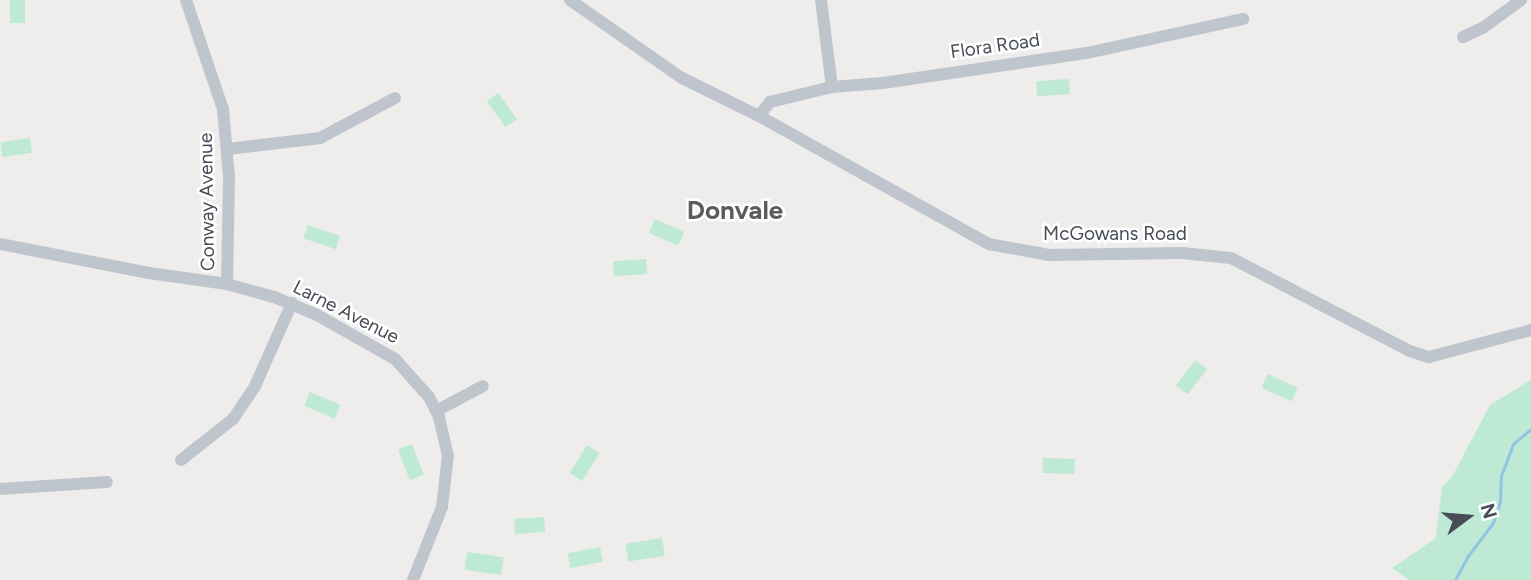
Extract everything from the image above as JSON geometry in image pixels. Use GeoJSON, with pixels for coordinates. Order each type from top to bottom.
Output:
{"type":"FeatureCollection","features":[{"type":"Feature","properties":{"kind":"street","name":"Conway Avenue"},"geometry":{"type":"LineString","coordinates":[[186,0],[220,93],[228,149],[227,284]]}},
{"type":"Feature","properties":{"kind":"street","name":"McGowans Road"},"geometry":{"type":"LineString","coordinates":[[570,0],[682,78],[759,116],[989,244],[1049,255],[1182,253],[1231,258],[1410,351],[1429,357],[1531,330]]}},
{"type":"Feature","properties":{"kind":"street"},"geometry":{"type":"LineString","coordinates":[[821,0],[832,87]]}},
{"type":"Feature","properties":{"kind":"street"},"geometry":{"type":"LineString","coordinates":[[1463,37],[1484,27],[1521,0]]}},
{"type":"Feature","properties":{"kind":"street","name":"Flora Road"},"geometry":{"type":"LineString","coordinates":[[759,116],[770,102],[832,87],[894,81],[1087,53],[1243,19]]}},
{"type":"Feature","properties":{"kind":"street"},"geometry":{"type":"LineString","coordinates":[[228,149],[320,138],[395,98]]}},
{"type":"Feature","properties":{"kind":"street","name":"Larne Avenue"},"geometry":{"type":"LineString","coordinates":[[0,244],[116,267],[227,284],[292,303],[384,350],[422,386],[436,411],[446,444],[447,482],[442,508],[413,580]]}},
{"type":"Feature","properties":{"kind":"street"},"geometry":{"type":"LineString","coordinates":[[181,460],[233,419],[255,386],[292,303]]}},
{"type":"Feature","properties":{"kind":"street"},"geometry":{"type":"LineString","coordinates":[[436,411],[483,386]]}},
{"type":"Feature","properties":{"kind":"street"},"geometry":{"type":"LineString","coordinates":[[0,489],[107,482]]}},
{"type":"Feature","properties":{"kind":"green space"},"geometry":{"type":"Polygon","coordinates":[[[10,0],[25,0],[25,23],[10,23],[10,0]]]}},
{"type":"Feature","properties":{"kind":"green space"},"geometry":{"type":"Polygon","coordinates":[[[1069,79],[1070,94],[1037,96],[1036,81],[1069,79]]]}},
{"type":"Feature","properties":{"kind":"green space"},"geometry":{"type":"Polygon","coordinates":[[[498,93],[517,119],[505,127],[487,101],[498,93]]]}},
{"type":"Feature","properties":{"kind":"green space"},"geometry":{"type":"Polygon","coordinates":[[[30,138],[32,153],[2,157],[0,142],[30,138]]]}},
{"type":"Feature","properties":{"kind":"green space"},"geometry":{"type":"Polygon","coordinates":[[[655,219],[684,232],[678,246],[649,233],[655,219]]]}},
{"type":"Feature","properties":{"kind":"green space"},"geometry":{"type":"Polygon","coordinates":[[[308,225],[340,236],[336,249],[303,238],[308,225]]]}},
{"type":"Feature","properties":{"kind":"green space"},"geometry":{"type":"Polygon","coordinates":[[[646,259],[647,274],[614,276],[613,261],[646,259]]]}},
{"type":"Feature","properties":{"kind":"green space"},"geometry":{"type":"Polygon","coordinates":[[[1195,360],[1207,369],[1188,395],[1176,386],[1195,360]]]}},
{"type":"Feature","properties":{"kind":"green space"},"geometry":{"type":"Polygon","coordinates":[[[1268,374],[1298,388],[1292,402],[1262,388],[1268,374]]]}},
{"type":"Feature","properties":{"kind":"green space"},"geometry":{"type":"Polygon","coordinates":[[[1531,380],[1531,580],[1409,580],[1392,568],[1436,538],[1442,487],[1453,475],[1490,405],[1531,380]]]}},
{"type":"Feature","properties":{"kind":"green space"},"geometry":{"type":"Polygon","coordinates":[[[310,392],[340,405],[335,419],[304,406],[310,392]]]}},
{"type":"Feature","properties":{"kind":"green space"},"geometry":{"type":"Polygon","coordinates":[[[412,444],[424,475],[410,480],[398,449],[412,444]]]}},
{"type":"Feature","properties":{"kind":"green space"},"geometry":{"type":"Polygon","coordinates":[[[587,445],[600,453],[582,481],[570,473],[587,445]]]}},
{"type":"Feature","properties":{"kind":"green space"},"geometry":{"type":"Polygon","coordinates":[[[1043,458],[1075,459],[1074,474],[1042,473],[1043,458]]]}},
{"type":"Feature","properties":{"kind":"green space"},"geometry":{"type":"Polygon","coordinates":[[[544,517],[545,532],[515,534],[514,519],[544,517]]]}},
{"type":"Feature","properties":{"kind":"green space"},"geometry":{"type":"Polygon","coordinates":[[[662,538],[665,556],[628,562],[625,544],[662,538]]]}},
{"type":"Feature","properties":{"kind":"green space"},"geometry":{"type":"Polygon","coordinates":[[[600,547],[603,562],[570,568],[568,553],[600,547]]]}},
{"type":"Feature","properties":{"kind":"green space"},"geometry":{"type":"Polygon","coordinates":[[[467,552],[504,557],[501,575],[464,570],[467,552]]]}},
{"type":"Feature","properties":{"kind":"waterway"},"geometry":{"type":"LineString","coordinates":[[1455,580],[1468,556],[1493,523],[1500,501],[1501,476],[1513,444],[1531,429]]}},
{"type":"Feature","properties":{"kind":"district","name":"Donvale"},"geometry":{"type":"Point","coordinates":[735,211]}}]}
